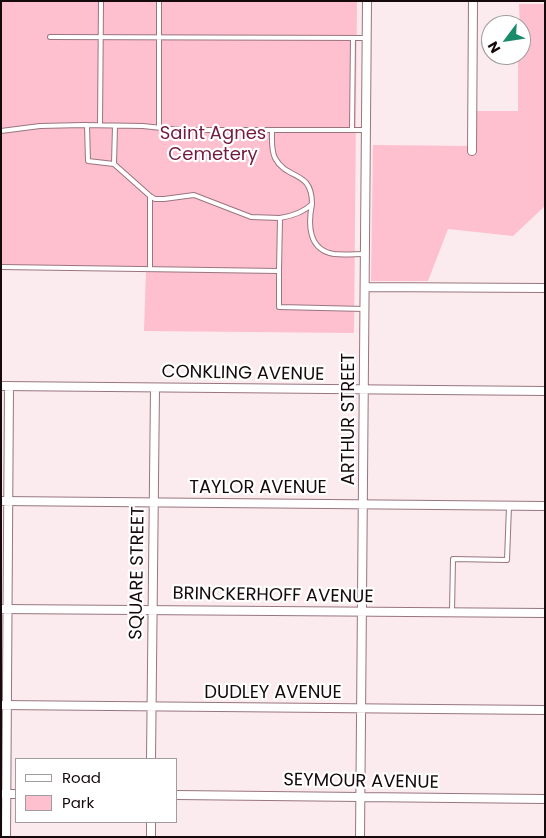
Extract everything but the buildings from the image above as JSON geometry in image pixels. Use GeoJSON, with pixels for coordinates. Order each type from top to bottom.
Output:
{"type":"FeatureCollection","features":[{"type":"Feature","properties":{"kind":"street","name":"ARTHUR STREET"},"geometry":{"type":"LineString","coordinates":[[360,837],[367,1]]}},
{"type":"Feature","properties":{"kind":"street"},"geometry":{"type":"LineString","coordinates":[[472,151],[473,1]]}},
{"type":"Feature","properties":{"kind":"street"},"geometry":{"type":"LineString","coordinates":[[365,287],[545,288]]}},
{"type":"Feature","properties":{"kind":"street"},"geometry":{"type":"LineString","coordinates":[[5,386],[4,794],[6,837]]}},
{"type":"Feature","properties":{"kind":"street","name":"CONKLING AVENUE"},"geometry":{"type":"LineString","coordinates":[[5,386],[545,391]]}},
{"type":"Feature","properties":{"kind":"street","name":"SQUARE STREET"},"geometry":{"type":"LineString","coordinates":[[151,758],[155,388]]}},
{"type":"Feature","properties":{"kind":"street","name":"TAYLOR AVENUE"},"geometry":{"type":"LineString","coordinates":[[5,501],[545,506]]}},
{"type":"Feature","properties":{"kind":"street","name":"BRINCKERHOFF AVENUE"},"geometry":{"type":"LineString","coordinates":[[4,609],[545,613]]}},
{"type":"Feature","properties":{"kind":"street","name":"DUDLEY AVENUE"},"geometry":{"type":"LineString","coordinates":[[4,705],[545,710]]}},
{"type":"Feature","properties":{"kind":"street","name":"SEYMOUR AVENUE"},"geometry":{"type":"LineString","coordinates":[[178,795],[545,799]]}},
{"type":"Feature","properties":{"kind":"street"},"geometry":{"type":"LineString","coordinates":[[151,823],[151,837]]}},
{"type":"Feature","properties":{"kind":"lane"},"geometry":{"type":"LineString","coordinates":[[100,126],[102,1]]}},
{"type":"Feature","properties":{"kind":"lane"},"geometry":{"type":"LineString","coordinates":[[159,1],[159,127]]}},
{"type":"Feature","properties":{"kind":"lane"},"geometry":{"type":"LineString","coordinates":[[50,37],[367,38]]}},
{"type":"Feature","properties":{"kind":"lane"},"geometry":{"type":"LineString","coordinates":[[352,130],[353,38]]}},
{"type":"Feature","properties":{"kind":"lane"},"geometry":{"type":"LineString","coordinates":[[87,125],[88,161],[114,164],[155,199],[194,195],[251,217],[280,218],[300,213],[312,204]]}},
{"type":"Feature","properties":{"kind":"lane"},"geometry":{"type":"LineString","coordinates":[[1,131],[40,126],[87,125],[159,127],[180,130],[367,130]]}},
{"type":"Feature","properties":{"kind":"lane"},"geometry":{"type":"LineString","coordinates":[[114,164],[115,126]]}},
{"type":"Feature","properties":{"kind":"lane"},"geometry":{"type":"LineString","coordinates":[[272,130],[273,152],[276,159],[284,169],[304,180],[309,185],[312,194],[309,230],[314,241],[321,250],[334,254],[365,254]]}},
{"type":"Feature","properties":{"kind":"lane"},"geometry":{"type":"LineString","coordinates":[[150,196],[150,269]]}},
{"type":"Feature","properties":{"kind":"lane"},"geometry":{"type":"LineString","coordinates":[[280,218],[279,307],[365,309]]}},
{"type":"Feature","properties":{"kind":"lane"},"geometry":{"type":"LineString","coordinates":[[1,267],[279,271]]}},
{"type":"Feature","properties":{"kind":"lane"},"geometry":{"type":"LineString","coordinates":[[452,612],[453,559],[507,560],[509,506]]}},
{"type":"Feature","properties":{"kind":"green space","name":"Saint Agnes Cemetery"},"geometry":{"type":"Polygon","coordinates":[[[1,1],[357,1],[354,333],[144,331],[146,270],[1,266],[1,1]]]}},
{"type":"Feature","properties":{"kind":"green space"},"geometry":{"type":"Polygon","coordinates":[[[519,4],[545,4],[545,206],[513,236],[448,229],[428,281],[371,281],[373,145],[475,146],[475,111],[518,111],[518,65],[531,65],[531,15],[519,15],[519,4]]]}}]}
